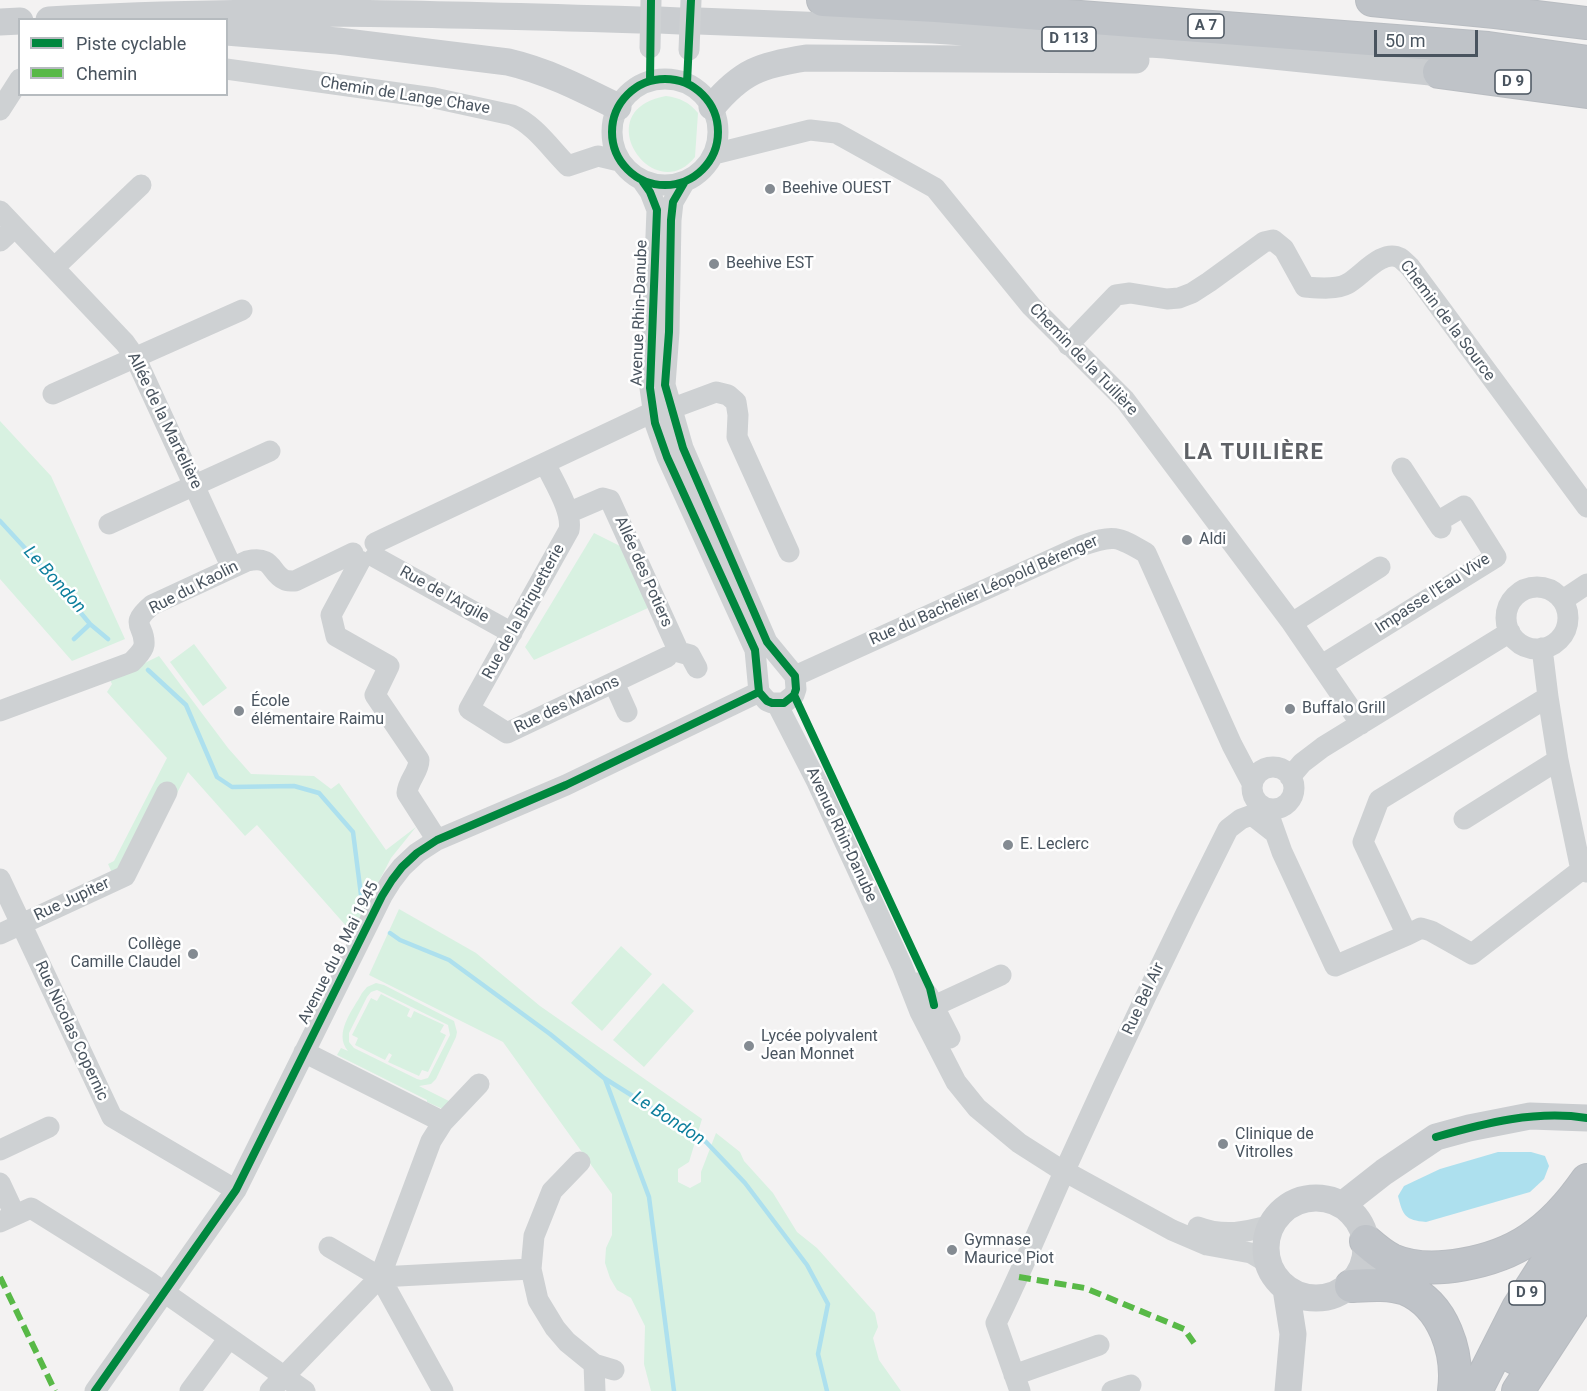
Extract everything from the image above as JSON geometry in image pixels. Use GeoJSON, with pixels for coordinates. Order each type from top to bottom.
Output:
{"type":"FeatureCollection","features":[{"type":"Feature","properties":{"kind":"highway","name":"A 7"},"geometry":{"type":"LineString","coordinates":[[824,0],[936,6],[1488,48],[1587,62]]}},
{"type":"Feature","properties":{"kind":"highway"},"geometry":{"type":"LineString","coordinates":[[1372,0],[1587,23]]}},
{"type":"Feature","properties":{"kind":"highway","name":"D 9"},"geometry":{"type":"LineString","coordinates":[[1438,72],[1587,92]]}},
{"type":"Feature","properties":{"kind":"highway"},"geometry":{"type":"LineString","coordinates":[[1366,1241],[1392,1260],[1418,1266],[1457,1265],[1494,1257],[1530,1239],[1554,1220],[1587,1180]]}},
{"type":"Feature","properties":{"kind":"highway","name":"D 9"},"geometry":{"type":"LineString","coordinates":[[1476,1391],[1518,1308],[1587,1201]]}},
{"type":"Feature","properties":{"kind":"highway","name":"D 9"},"geometry":{"type":"LineString","coordinates":[[1499,1391],[1530,1331],[1587,1237]]}},
{"type":"Feature","properties":{"kind":"highway","name":"D 9"},"geometry":{"type":"LineString","coordinates":[[1518,1391],[1587,1285]]}},
{"type":"Feature","properties":{"kind":"highway"},"geometry":{"type":"LineString","coordinates":[[1350,1286],[1392,1286],[1405,1289],[1434,1311],[1448,1334],[1455,1371],[1454,1391]]}},
{"type":"Feature","properties":{"kind":"main road","name":"D 113"},"geometry":{"type":"LineString","coordinates":[[81,18],[240,13],[670,14],[1165,45],[1587,88]]}},
{"type":"Feature","properties":{"kind":"main road"},"geometry":{"type":"LineString","coordinates":[[0,23],[18,23]]}},
{"type":"Feature","properties":{"kind":"main road"},"geometry":{"type":"LineString","coordinates":[[228,32],[338,41],[508,62],[552,75],[618,107]]}},
{"type":"Feature","properties":{"kind":"main road"},"geometry":{"type":"LineString","coordinates":[[715,117],[727,89],[750,72],[767,65],[806,58],[1189,61],[1377,68]]}},
{"type":"Feature","properties":{"kind":"main road"},"geometry":{"type":"LineString","coordinates":[[1342,1205],[1384,1172],[1436,1137],[1521,1118],[1583,1117]]}},
{"type":"Feature","properties":{"kind":"main road"},"geometry":{"type":"LineString","coordinates":[[1310,1198],[1326,1199],[1342,1205],[1354,1215],[1362,1227],[1366,1241],[1366,1257],[1361,1272],[1350,1286],[1339,1294],[1311,1299],[1298,1296],[1278,1281],[1268,1263],[1267,1238],[1272,1225],[1281,1212],[1295,1203],[1310,1198]]}},
{"type":"Feature","properties":{"kind":"main road"},"geometry":{"type":"LineString","coordinates":[[1286,1289],[1293,1334],[1288,1391]]}},
{"type":"Feature","properties":{"kind":"street"},"geometry":{"type":"LineString","coordinates":[[650,81],[650,48],[670,14]]}},
{"type":"Feature","properties":{"kind":"street"},"geometry":{"type":"LineString","coordinates":[[670,14],[689,50],[687,84]]}},
{"type":"Feature","properties":{"kind":"street","name":"Chemin de Lange Chave"},"geometry":{"type":"LineString","coordinates":[[228,69],[434,98],[512,115],[520,118],[533,129],[567,166],[598,156]]}},
{"type":"Feature","properties":{"kind":"street"},"geometry":{"type":"LineString","coordinates":[[675,80],[687,84],[706,97],[715,117],[718,141],[714,154],[707,166],[684,183],[670,186],[643,182],[620,161],[612,139],[611,128],[618,107],[637,86],[650,81],[675,80]]}},
{"type":"Feature","properties":{"kind":"street"},"geometry":{"type":"LineString","coordinates":[[0,110],[18,82]]}},
{"type":"Feature","properties":{"kind":"street"},"geometry":{"type":"LineString","coordinates":[[715,117],[742,139],[756,142]]}},
{"type":"Feature","properties":{"kind":"street","name":"Chemin de la Tuilière"},"geometry":{"type":"LineString","coordinates":[[714,154],[810,130],[836,133],[934,188],[1031,306],[1125,400],[1293,623],[1361,724]]}},
{"type":"Feature","properties":{"kind":"street"},"geometry":{"type":"LineString","coordinates":[[612,139],[598,156],[620,161]]}},
{"type":"Feature","properties":{"kind":"street","name":"Avenue Rhin-Danube"},"geometry":{"type":"LineString","coordinates":[[643,182],[654,201],[658,220],[650,388],[683,448],[767,642],[791,671]]}},
{"type":"Feature","properties":{"kind":"street","name":"Avenue Rhin-Danube"},"geometry":{"type":"LineString","coordinates":[[684,183],[673,202],[670,220],[669,332],[663,410],[664,451],[754,650],[759,686]]}},
{"type":"Feature","properties":{"kind":"street"},"geometry":{"type":"LineString","coordinates":[[55,267],[141,185]]}},
{"type":"Feature","properties":{"kind":"street","name":"Allée de la Martelière"},"geometry":{"type":"LineString","coordinates":[[0,211],[55,267],[125,343],[135,357],[232,568]]}},
{"type":"Feature","properties":{"kind":"street"},"geometry":{"type":"LineString","coordinates":[[0,241],[15,226]]}},
{"type":"Feature","properties":{"kind":"street","name":"Chemin de la Source"},"geometry":{"type":"LineString","coordinates":[[1068,345],[1116,295],[1130,293],[1167,299],[1179,298],[1209,282],[1264,242],[1273,240],[1284,249],[1305,286],[1321,288],[1346,285],[1377,260],[1392,255],[1400,258],[1410,267],[1587,507]]}},
{"type":"Feature","properties":{"kind":"street"},"geometry":{"type":"LineString","coordinates":[[52,394],[242,310]]}},
{"type":"Feature","properties":{"kind":"street","name":"Rue du Kaolin"},"geometry":{"type":"LineString","coordinates":[[0,711],[137,657],[144,645],[139,623],[142,614],[152,605],[247,561],[260,559],[268,563],[285,580],[295,581],[366,554],[545,464],[663,410],[716,392],[728,395],[736,402],[738,415],[736,437],[789,552]]}},
{"type":"Feature","properties":{"kind":"street"},"geometry":{"type":"LineString","coordinates":[[110,524],[270,451]]}},
{"type":"Feature","properties":{"kind":"street"},"geometry":{"type":"LineString","coordinates":[[545,464],[568,513]]}},
{"type":"Feature","properties":{"kind":"street","name":"Impasse l'Eau Vive"},"geometry":{"type":"LineString","coordinates":[[1322,665],[1496,557],[1464,506],[1439,525],[1402,468]]}},
{"type":"Feature","properties":{"kind":"street","name":"Allée des Potiers"},"geometry":{"type":"LineString","coordinates":[[568,513],[603,498],[610,500],[673,654]]}},
{"type":"Feature","properties":{"kind":"street","name":"Rue de la Briquetterie"},"geometry":{"type":"LineString","coordinates":[[469,710],[569,530],[571,522],[568,513]]}},
{"type":"Feature","properties":{"kind":"street","name":"Rue du Bachelier Léopold Bérenger"},"geometry":{"type":"LineString","coordinates":[[791,671],[1081,546],[1101,538],[1118,537],[1146,553],[1252,786]]}},
{"type":"Feature","properties":{"kind":"street"},"geometry":{"type":"LineString","coordinates":[[366,554],[331,615],[336,636],[389,666],[375,695],[419,760],[419,767],[408,784],[407,793],[437,840]]}},
{"type":"Feature","properties":{"kind":"street","name":"Rue de l'Argile"},"geometry":{"type":"LineString","coordinates":[[366,554],[512,633]]}},
{"type":"Feature","properties":{"kind":"street"},"geometry":{"type":"LineString","coordinates":[[1293,623],[1380,567]]}},
{"type":"Feature","properties":{"kind":"street"},"geometry":{"type":"LineString","coordinates":[[1563,600],[1587,584]]}},
{"type":"Feature","properties":{"kind":"street"},"geometry":{"type":"LineString","coordinates":[[1532,587],[1544,587],[1563,600],[1568,614],[1567,626],[1562,636],[1553,644],[1542,648],[1532,648],[1516,640],[1510,632],[1507,623],[1509,605],[1521,592],[1532,587]]}},
{"type":"Feature","properties":{"kind":"street"},"geometry":{"type":"LineString","coordinates":[[1275,807],[1256,801],[1252,786],[1258,773],[1279,771],[1296,755],[1323,747],[1510,632]]}},
{"type":"Feature","properties":{"kind":"street"},"geometry":{"type":"LineString","coordinates":[[1275,807],[1279,843],[1335,966],[1421,928],[1472,954],[1584,871],[1558,760],[1542,648]]}},
{"type":"Feature","properties":{"kind":"street"},"geometry":{"type":"LineString","coordinates":[[673,654],[690,655],[697,668]]}},
{"type":"Feature","properties":{"kind":"street","name":"Rue des Malons"},"geometry":{"type":"LineString","coordinates":[[469,710],[507,733],[673,654]]}},
{"type":"Feature","properties":{"kind":"street"},"geometry":{"type":"LineString","coordinates":[[776,664],[791,671],[796,689],[794,695],[789,700],[777,704],[767,701],[759,686],[765,669],[776,664]]}},
{"type":"Feature","properties":{"kind":"street"},"geometry":{"type":"LineString","coordinates":[[614,683],[627,712]]}},
{"type":"Feature","properties":{"kind":"street","name":"Avenue du 8 Mai 1945"},"geometry":{"type":"LineString","coordinates":[[95,1391],[236,1190],[382,896],[402,867],[417,853],[437,840],[566,785],[759,686]]}},
{"type":"Feature","properties":{"kind":"street"},"geometry":{"type":"LineString","coordinates":[[1407,934],[1363,842],[1379,800],[1548,697]]}},
{"type":"Feature","properties":{"kind":"street","name":"Avenue Rhin-Danube"},"geometry":{"type":"LineString","coordinates":[[777,704],[817,782],[902,966],[928,995],[927,1009],[967,1075],[1019,1143],[1064,1172],[1187,1238],[1208,1245],[1251,1253],[1268,1263]]}},
{"type":"Feature","properties":{"kind":"street"},"geometry":{"type":"LineString","coordinates":[[1232,745],[1279,771],[1293,783],[1292,796],[1275,807]]}},
{"type":"Feature","properties":{"kind":"street"},"geometry":{"type":"LineString","coordinates":[[1464,819],[1558,760]]}},
{"type":"Feature","properties":{"kind":"street","name":"Rue Bel Air"},"geometry":{"type":"LineString","coordinates":[[1017,1383],[996,1323],[1164,956],[1252,786]]}},
{"type":"Feature","properties":{"kind":"street","name":"Rue Jupiter"},"geometry":{"type":"LineString","coordinates":[[0,934],[125,876],[167,792]]}},
{"type":"Feature","properties":{"kind":"street"},"geometry":{"type":"LineString","coordinates":[[1228,829],[1241,819],[1252,815],[1279,843]]}},
{"type":"Feature","properties":{"kind":"street","name":"Rue Nicolas Copernic"},"geometry":{"type":"LineString","coordinates":[[0,879],[112,1117],[236,1190]]}},
{"type":"Feature","properties":{"kind":"street"},"geometry":{"type":"LineString","coordinates":[[927,1009],[1001,975]]}},
{"type":"Feature","properties":{"kind":"street"},"geometry":{"type":"LineString","coordinates":[[304,1052],[443,1122]]}},
{"type":"Feature","properties":{"kind":"street"},"geometry":{"type":"LineString","coordinates":[[277,1384],[380,1277],[430,1141],[443,1122],[479,1084]]}},
{"type":"Feature","properties":{"kind":"street"},"geometry":{"type":"LineString","coordinates":[[0,1150],[49,1127]]}},
{"type":"Feature","properties":{"kind":"street"},"geometry":{"type":"LineString","coordinates":[[580,1162],[552,1191],[542,1211],[534,1236],[531,1269],[538,1300],[555,1328],[567,1342],[604,1367],[595,1391]]}},
{"type":"Feature","properties":{"kind":"street"},"geometry":{"type":"LineString","coordinates":[[0,1183],[8,1219],[31,1208],[165,1293],[229,1338],[277,1384],[306,1391]]}},
{"type":"Feature","properties":{"kind":"street","name":"Avenue Rhin-Danube"},"geometry":{"type":"LineString","coordinates":[[1099,1190],[1219,1233],[1249,1231],[1272,1225]]}},
{"type":"Feature","properties":{"kind":"street"},"geometry":{"type":"LineString","coordinates":[[329,1247],[380,1277],[443,1391]]}},
{"type":"Feature","properties":{"kind":"street"},"geometry":{"type":"LineString","coordinates":[[380,1277],[531,1269]]}},
{"type":"Feature","properties":{"kind":"street"},"geometry":{"type":"LineString","coordinates":[[190,1391],[229,1338]]}},
{"type":"Feature","properties":{"kind":"street"},"geometry":{"type":"LineString","coordinates":[[1017,1383],[1099,1345]]}},
{"type":"Feature","properties":{"kind":"green space"},"geometry":{"type":"Polygon","coordinates":[[[666,96],[684,101],[698,113],[695,157],[679,170],[662,171],[647,164],[635,151],[629,135],[631,119],[643,105],[666,96]]]}},
{"type":"Feature","properties":{"kind":"green space"},"geometry":{"type":"Polygon","coordinates":[[[0,421],[51,476],[125,639],[72,661],[0,579],[0,421]]]}},
{"type":"Feature","properties":{"kind":"green space"},"geometry":{"type":"Polygon","coordinates":[[[594,533],[622,547],[648,608],[534,660],[525,647],[594,533]]]}},
{"type":"Feature","properties":{"kind":"green space"},"geometry":{"type":"Polygon","coordinates":[[[194,644],[227,688],[203,706],[170,662],[194,644]]]}},
{"type":"Feature","properties":{"kind":"green space"},"geometry":{"type":"Polygon","coordinates":[[[159,656],[228,748],[251,774],[314,776],[331,789],[339,783],[386,850],[416,827],[391,858],[359,920],[347,927],[257,825],[245,836],[188,772],[176,795],[121,871],[113,875],[108,864],[114,861],[167,758],[107,692],[112,684],[110,680],[159,656]]]}},
{"type":"Feature","properties":{"kind":"green space"},"geometry":{"type":"Polygon","coordinates":[[[399,909],[476,953],[540,1006],[702,1119],[689,1162],[678,1169],[678,1182],[690,1188],[701,1182],[701,1172],[716,1133],[740,1152],[744,1161],[773,1193],[797,1232],[817,1248],[875,1313],[878,1327],[873,1338],[879,1360],[901,1391],[651,1391],[644,1364],[645,1326],[631,1298],[617,1290],[605,1263],[606,1248],[612,1235],[612,1194],[503,1042],[369,975],[399,909]]]}},
{"type":"Feature","properties":{"kind":"green space"},"geometry":{"type":"Polygon","coordinates":[[[621,946],[652,974],[602,1031],[571,1003],[621,946]]]}},
{"type":"Feature","properties":{"kind":"green space"},"geometry":{"type":"Polygon","coordinates":[[[376,983],[384,985],[454,1021],[456,1037],[436,1079],[431,1084],[419,1086],[451,1102],[445,1110],[337,1055],[341,1048],[348,1051],[344,1044],[343,1029],[367,987],[376,983]],[[377,990],[371,992],[367,997],[349,1033],[349,1042],[354,1048],[421,1080],[428,1078],[450,1035],[448,1025],[377,990]]]}},
{"type":"Feature","properties":{"kind":"green space"},"geometry":{"type":"Polygon","coordinates":[[[663,983],[694,1011],[644,1067],[613,1040],[663,983]]]}},
{"type":"Feature","properties":{"kind":"green space"},"geometry":{"type":"Polygon","coordinates":[[[381,994],[410,1009],[407,1016],[411,1018],[414,1011],[444,1025],[440,1032],[446,1035],[428,1072],[422,1070],[419,1076],[388,1062],[392,1055],[389,1053],[385,1060],[355,1045],[358,1038],[352,1035],[371,998],[377,1001],[381,994]]]}},
{"type":"Feature","properties":{"kind":"water"},"geometry":{"type":"Polygon","coordinates":[[[1498,1152],[1531,1152],[1545,1156],[1549,1166],[1544,1179],[1530,1192],[1426,1222],[1413,1220],[1406,1216],[1398,1196],[1404,1186],[1440,1169],[1498,1152]]]}},
{"type":"Feature","properties":{"kind":"waterway","name":"Le Bondon"},"geometry":{"type":"LineString","coordinates":[[0,521],[47,572],[90,624],[108,639]]}},
{"type":"Feature","properties":{"kind":"waterway"},"geometry":{"type":"LineString","coordinates":[[74,639],[90,624]]}},
{"type":"Feature","properties":{"kind":"waterway","name":"Le Bondon"},"geometry":{"type":"LineString","coordinates":[[148,670],[186,705],[217,777],[232,787],[294,786],[319,793],[353,832],[361,895]]}},
{"type":"Feature","properties":{"kind":"waterway","name":"Le Bondon"},"geometry":{"type":"LineString","coordinates":[[390,933],[400,940],[449,960],[550,1034],[604,1078],[706,1142],[745,1183],[807,1265],[828,1304],[818,1354],[827,1391]]}},
{"type":"Feature","properties":{"kind":"waterway"},"geometry":{"type":"LineString","coordinates":[[605,1079],[649,1197],[674,1391]]}},
{"type":"Feature","properties":{"kind":"marked path"},"geometry":{"type":"LineString","coordinates":[[0,1277],[55,1391]]}},
{"type":"Feature","properties":{"kind":"marked path"},"geometry":{"type":"LineString","coordinates":[[1019,1277],[1085,1288],[1184,1329],[1194,1343]]}},
{"type":"Feature","properties":{"kind":"cycle path"},"geometry":{"type":"LineString","coordinates":[[650,81],[651,0]]}},
{"type":"Feature","properties":{"kind":"cycle path"},"geometry":{"type":"LineString","coordinates":[[687,83],[691,0]]}},
{"type":"Feature","properties":{"kind":"cycle path"},"geometry":{"type":"LineString","coordinates":[[665,79],[685,83],[703,94],[714,112],[718,132],[714,152],[703,170],[685,181],[665,185],[645,181],[627,170],[616,152],[612,132],[616,112],[627,94],[645,83],[665,79]]}},
{"type":"Feature","properties":{"kind":"cycle path"},"geometry":{"type":"LineString","coordinates":[[643,182],[657,210],[650,388],[655,423],[667,457],[755,650],[759,692],[767,701],[784,703],[794,695],[795,676],[767,642],[683,448],[665,385],[669,332],[671,220],[673,202],[684,183]]}},
{"type":"Feature","properties":{"kind":"cycle path"},"geometry":{"type":"LineString","coordinates":[[95,1391],[236,1190],[382,896],[402,867],[417,853],[437,840],[566,785],[759,692]]}},
{"type":"Feature","properties":{"kind":"cycle path"},"geometry":{"type":"LineString","coordinates":[[794,695],[930,988],[934,1005]]}},
{"type":"Feature","properties":{"kind":"cycle path"},"geometry":{"type":"LineString","coordinates":[[1436,1137],[1511,1119],[1549,1116],[1587,1118]]}},
{"type":"Feature","properties":{"kind":"place","name":"Beehive OUEST"},"geometry":{"type":"Point","coordinates":[770,189]}},
{"type":"Feature","properties":{"kind":"place","name":"Beehive EST"},"geometry":{"type":"Point","coordinates":[714,264]}},
{"type":"Feature","properties":{"kind":"place","name":"Aldi"},"geometry":{"type":"Point","coordinates":[1187,540]}},
{"type":"Feature","properties":{"kind":"place","name":"Buffalo Grill"},"geometry":{"type":"Point","coordinates":[1290,709]}},
{"type":"Feature","properties":{"kind":"place","name":"École élémentaire Raimu"},"geometry":{"type":"Point","coordinates":[239,711]}},
{"type":"Feature","properties":{"kind":"place","name":"E. Leclerc"},"geometry":{"type":"Point","coordinates":[1008,845]}},
{"type":"Feature","properties":{"kind":"place","name":"Collège Camille Claudel"},"geometry":{"type":"Point","coordinates":[193,954]}},
{"type":"Feature","properties":{"kind":"place","name":"Lycée polyvalent Jean Monnet"},"geometry":{"type":"Point","coordinates":[749,1046]}},
{"type":"Feature","properties":{"kind":"place","name":"Clinique de Vitrolles"},"geometry":{"type":"Point","coordinates":[1223,1144]}},
{"type":"Feature","properties":{"kind":"place","name":"Gymnase Maurice Piot"},"geometry":{"type":"Point","coordinates":[952,1250]}},
{"type":"Feature","properties":{"kind":"district","name":"LA TUILIÈRE"},"geometry":{"type":"Point","coordinates":[1254,453]}}]}
